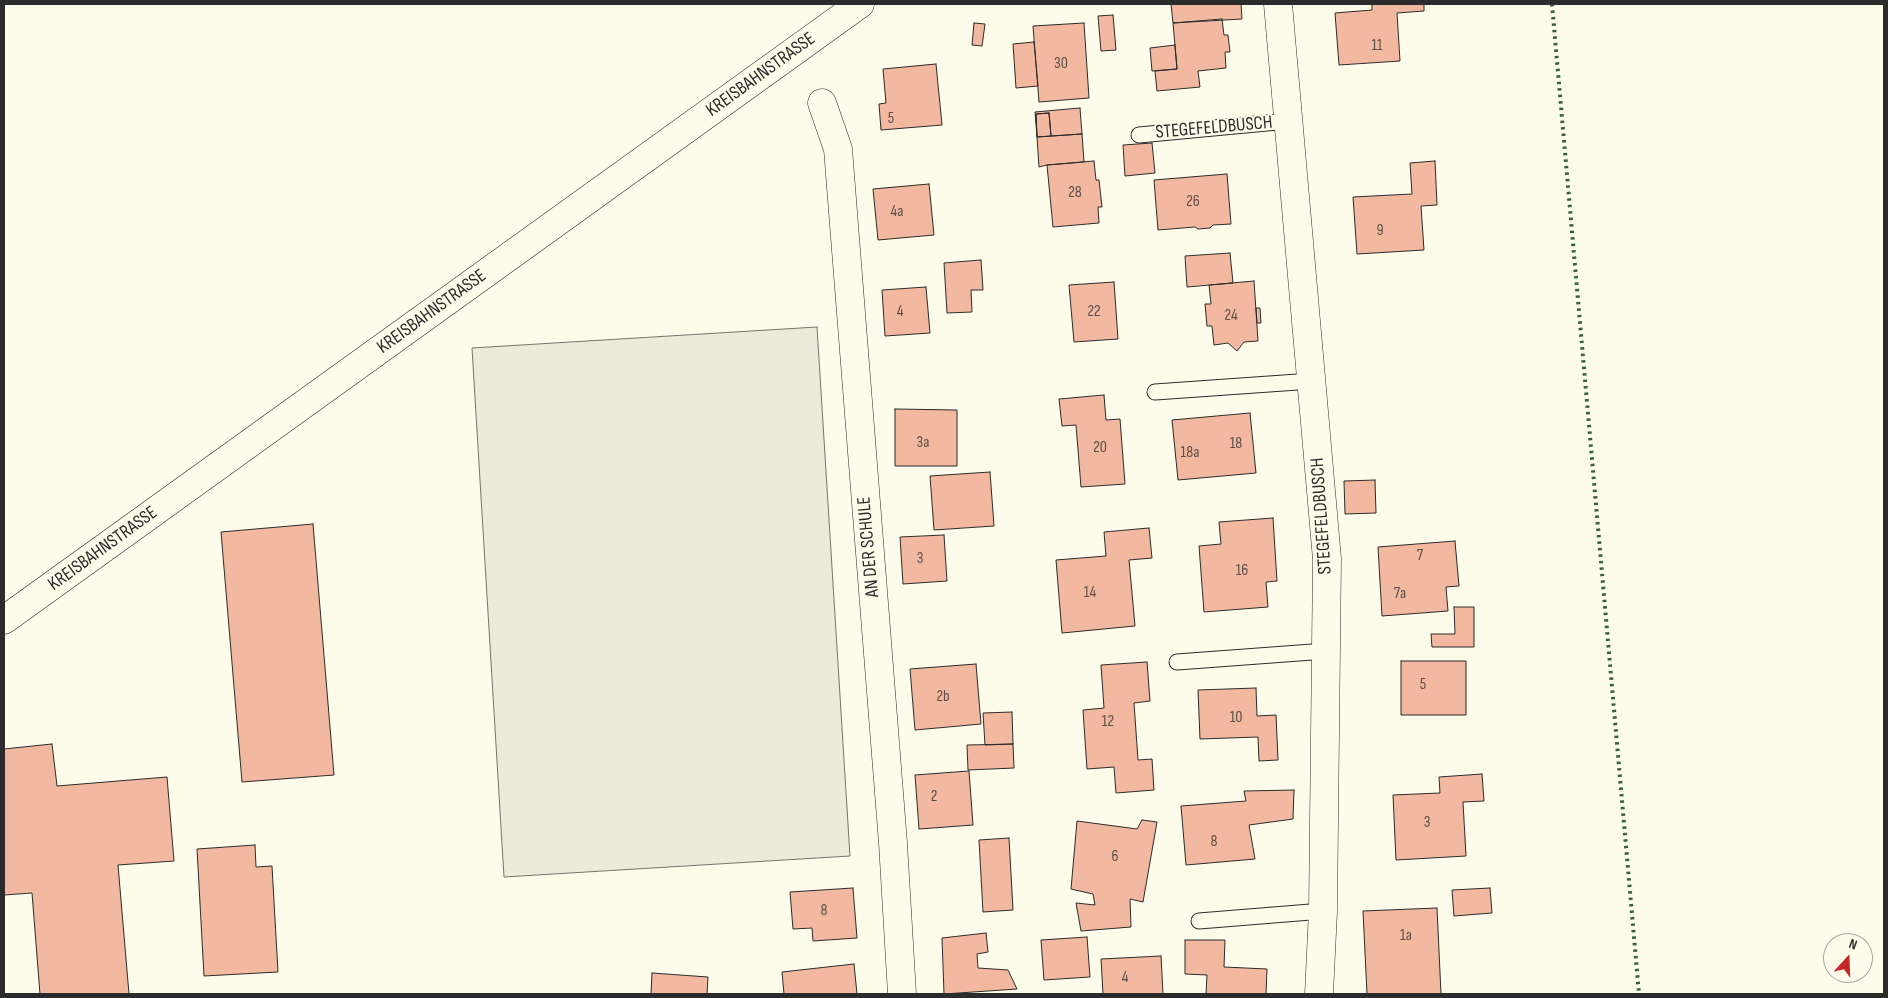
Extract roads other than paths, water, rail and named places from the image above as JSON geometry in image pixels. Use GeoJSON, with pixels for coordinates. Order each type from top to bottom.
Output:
{"type":"FeatureCollection","features":[{"type":"Feature","properties":{"kind":"street","name":"KREISBAHNSTRASSE"},"geometry":{"type":"LineString","coordinates":[[4,620],[860,4]]}},
{"type":"Feature","properties":{"kind":"street","name":"STEGEFELDBUSCH"},"geometry":{"type":"LineString","coordinates":[[1278,4],[1327,560],[1323,911],[1319,994]]}},
{"type":"Feature","properties":{"kind":"street","name":"AN DER SCHULE"},"geometry":{"type":"LineString","coordinates":[[822,103],[838,149],[891,823],[902,994]]}},
{"type":"Feature","properties":{"kind":"lane","name":"STEGEFELDBUSCH"},"geometry":{"type":"LineString","coordinates":[[1140,135],[1288,121]]}},
{"type":"Feature","properties":{"kind":"lane"},"geometry":{"type":"LineString","coordinates":[[1154,392],[1312,381]]}},
{"type":"Feature","properties":{"kind":"lane"},"geometry":{"type":"LineString","coordinates":[[1177,662],[1326,651]]}},
{"type":"Feature","properties":{"kind":"lane"},"geometry":{"type":"LineString","coordinates":[[1199,921],[1323,911]]}}]}
